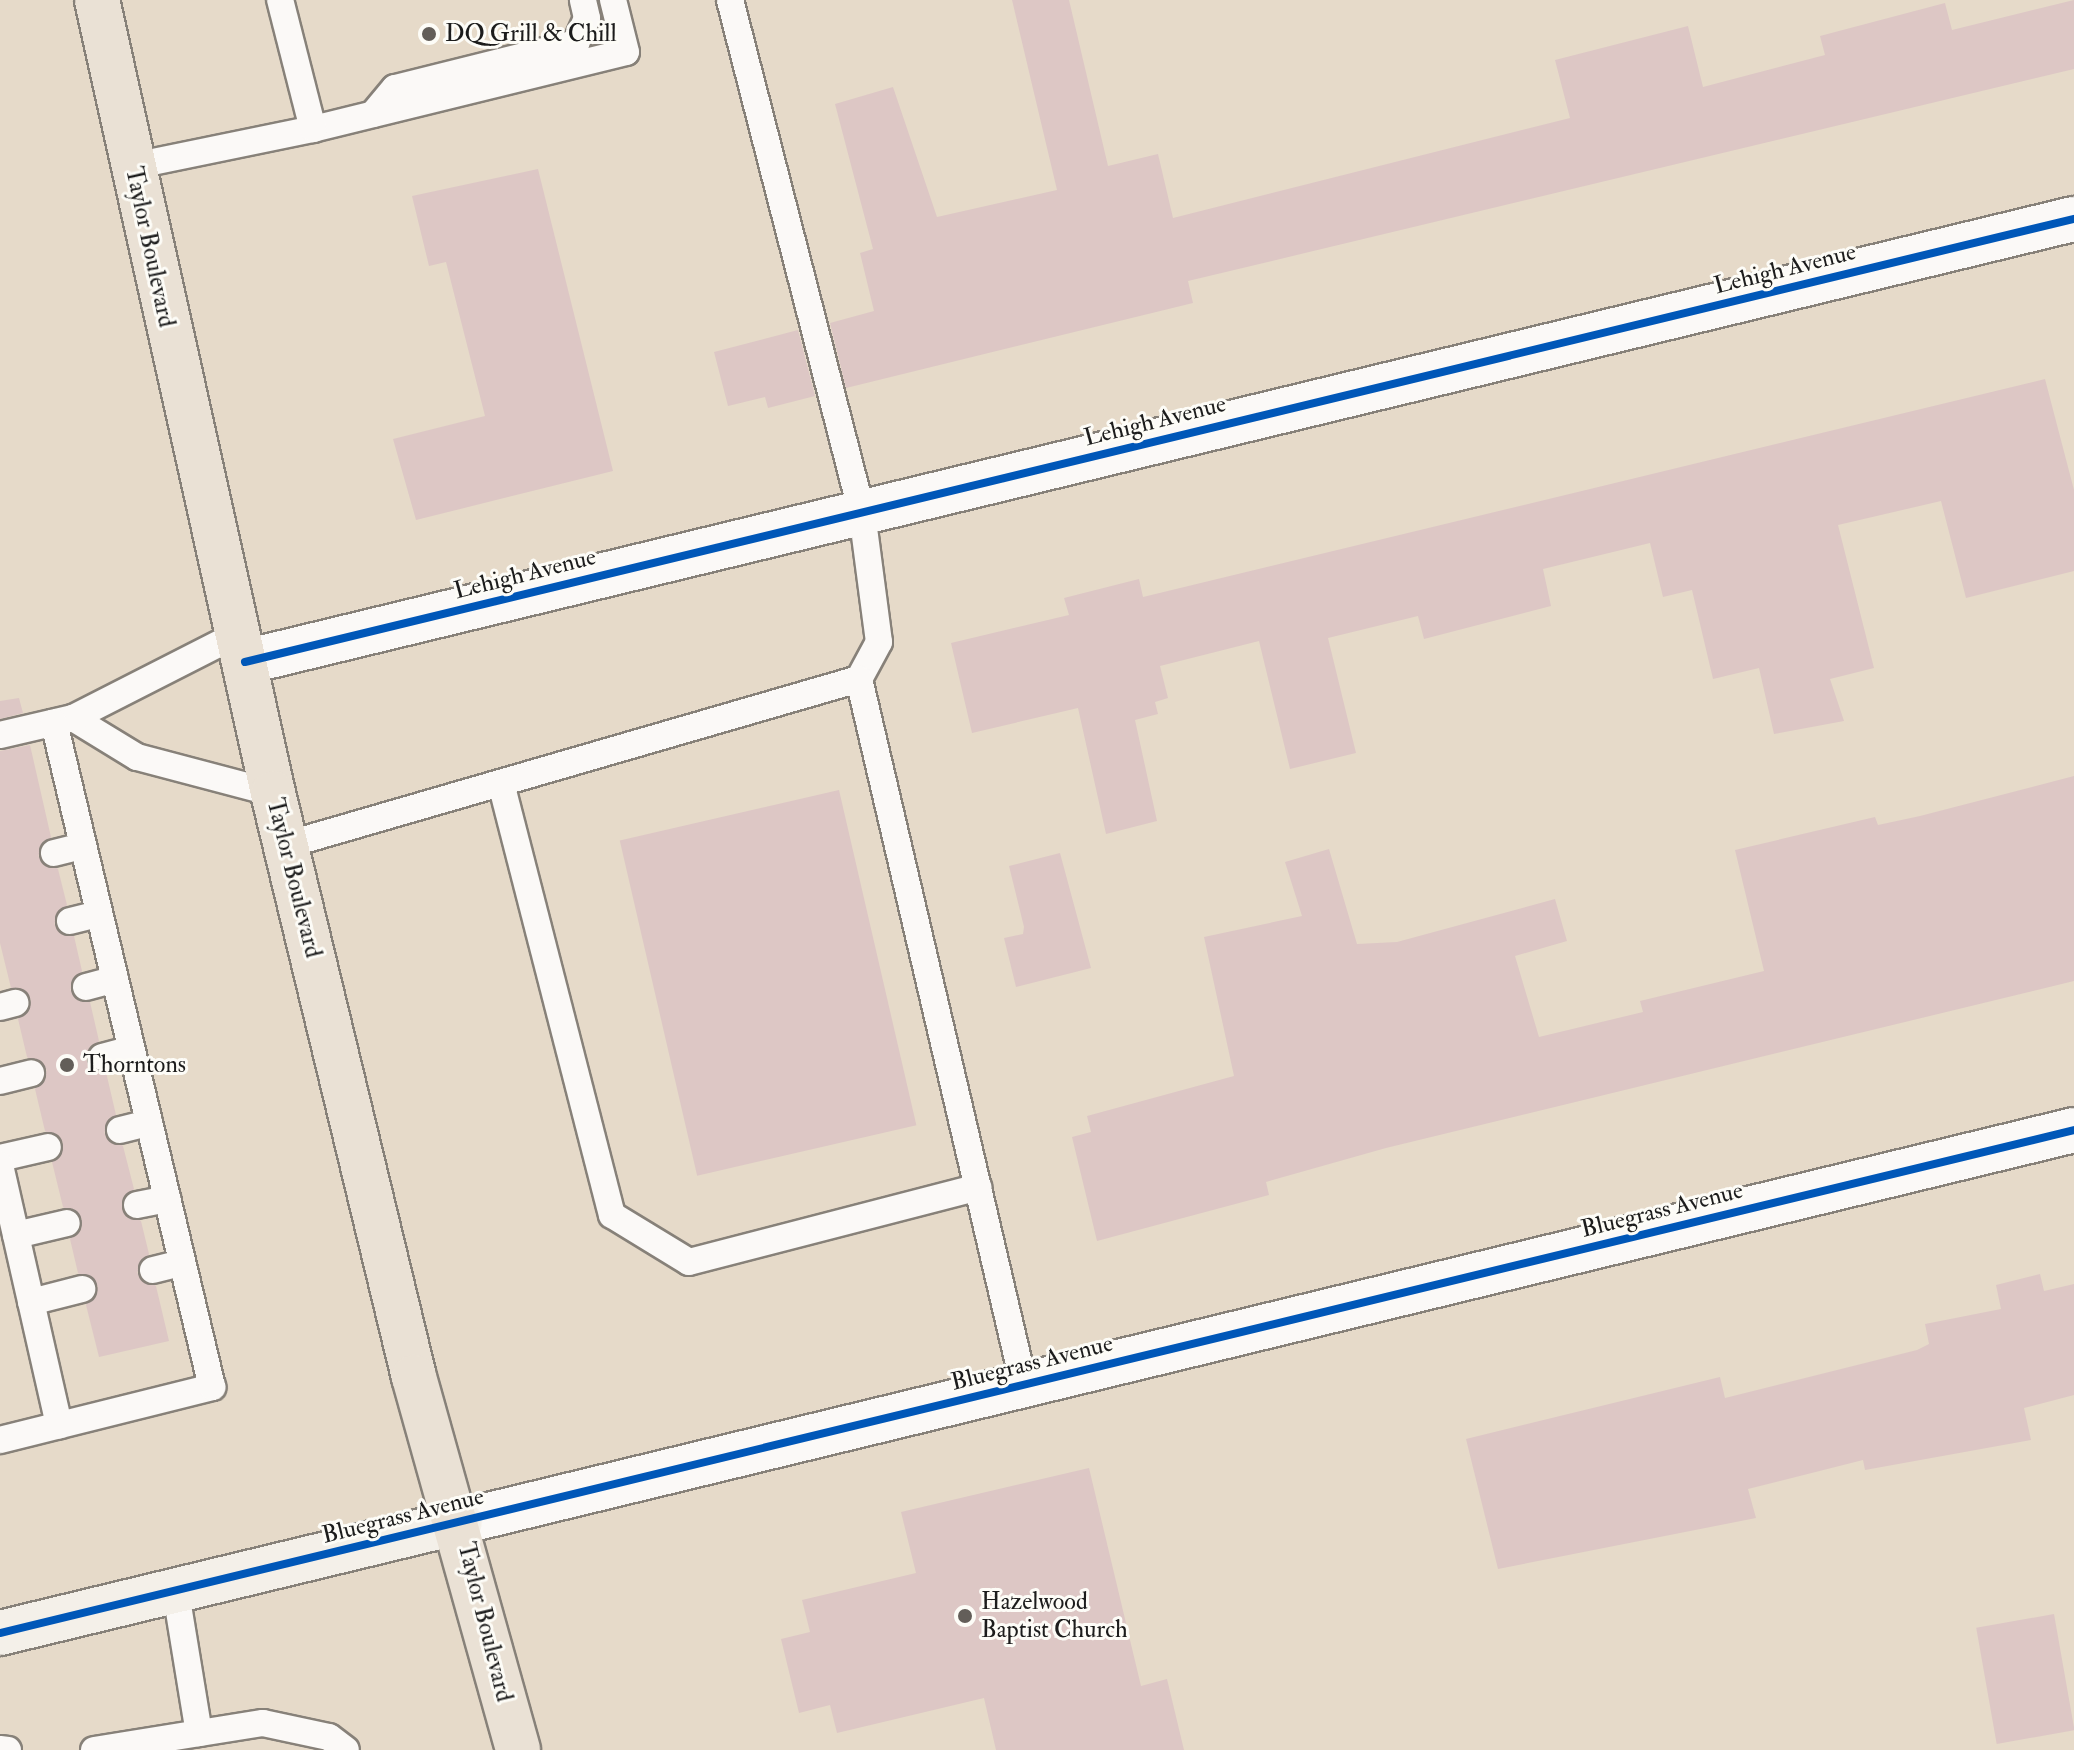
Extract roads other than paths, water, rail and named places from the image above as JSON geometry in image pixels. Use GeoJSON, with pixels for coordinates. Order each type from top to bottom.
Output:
{"type":"FeatureCollection","features":[{"type":"Feature","properties":{"kind":"main road","name":"Taylor Boulevard"},"geometry":{"type":"LineString","coordinates":[[97,0],[273,793],[414,1377],[460,1522],[514,1749]]}},
{"type":"Feature","properties":{"kind":"street","name":"Lehigh Avenue"},"geometry":{"type":"LineString","coordinates":[[242,648],[862,513],[2074,219]]}},
{"type":"Feature","properties":{"kind":"street","name":"Bluegrass Avenue"},"geometry":{"type":"LineString","coordinates":[[0,1633],[176,1593],[2074,1130]]}},
{"type":"Feature","properties":{"kind":"lane"},"geometry":{"type":"LineString","coordinates":[[280,0],[313,129]]}},
{"type":"Feature","properties":{"kind":"lane"},"geometry":{"type":"LineString","coordinates":[[373,114],[395,88],[576,43],[587,18],[583,0]]}},
{"type":"Feature","properties":{"kind":"lane"},"geometry":{"type":"LineString","coordinates":[[133,166],[313,129],[626,52],[613,0]]}},
{"type":"Feature","properties":{"kind":"lane"},"geometry":{"type":"LineString","coordinates":[[730,0],[862,513],[879,642],[859,679],[1024,1385]]}},
{"type":"Feature","properties":{"kind":"lane"},"geometry":{"type":"LineString","coordinates":[[0,735],[63,720],[242,648]]}},
{"type":"Feature","properties":{"kind":"lane"},"geometry":{"type":"LineString","coordinates":[[286,845],[859,679]]}},
{"type":"Feature","properties":{"kind":"lane"},"geometry":{"type":"LineString","coordinates":[[63,720],[137,757],[273,793]]}},
{"type":"Feature","properties":{"kind":"lane"},"geometry":{"type":"LineString","coordinates":[[0,1440],[212,1387],[83,846],[63,720]]}},
{"type":"Feature","properties":{"kind":"lane"},"geometry":{"type":"LineString","coordinates":[[501,783],[612,1215],[689,1262],[978,1187]]}},
{"type":"Feature","properties":{"kind":"lane"},"geometry":{"type":"LineString","coordinates":[[54,853],[83,846]]}},
{"type":"Feature","properties":{"kind":"lane"},"geometry":{"type":"LineString","coordinates":[[70,921],[99,914]]}},
{"type":"Feature","properties":{"kind":"lane"},"geometry":{"type":"LineString","coordinates":[[86,987],[115,979]]}},
{"type":"Feature","properties":{"kind":"lane"},"geometry":{"type":"LineString","coordinates":[[102,1057],[131,1049]]}},
{"type":"Feature","properties":{"kind":"lane"},"geometry":{"type":"LineString","coordinates":[[0,1081],[31,1073]]}},
{"type":"Feature","properties":{"kind":"lane"},"geometry":{"type":"LineString","coordinates":[[120,1130],[149,1123]]}},
{"type":"Feature","properties":{"kind":"lane"},"geometry":{"type":"LineString","coordinates":[[0,1158],[48,1147]]}},
{"type":"Feature","properties":{"kind":"lane"},"geometry":{"type":"LineString","coordinates":[[0,1165],[59,1425]]}},
{"type":"Feature","properties":{"kind":"lane"},"geometry":{"type":"LineString","coordinates":[[137,1205],[167,1199]]}},
{"type":"Feature","properties":{"kind":"lane"},"geometry":{"type":"LineString","coordinates":[[16,1235],[67,1223]]}},
{"type":"Feature","properties":{"kind":"lane"},"geometry":{"type":"LineString","coordinates":[[153,1270],[182,1263]]}},
{"type":"Feature","properties":{"kind":"lane"},"geometry":{"type":"LineString","coordinates":[[31,1302],[82,1289]]}},
{"type":"Feature","properties":{"kind":"lane"},"geometry":{"type":"LineString","coordinates":[[176,1593],[199,1733]]}},
{"type":"Feature","properties":{"kind":"lane"},"geometry":{"type":"LineString","coordinates":[[94,1750],[263,1723],[329,1737],[346,1750]]}},
{"type":"Feature","properties":{"kind":"lane"},"geometry":{"type":"LineString","coordinates":[[0,1749],[8,1750]]}},
{"type":"Feature","properties":{"kind":"place","name":"DQ Grill & Chill"},"geometry":{"type":"Point","coordinates":[429,34]}},
{"type":"Feature","properties":{"kind":"place","name":"Thorntons"},"geometry":{"type":"Point","coordinates":[67,1065]}},
{"type":"Feature","properties":{"kind":"place","name":"Hazelwood Baptist Church"},"geometry":{"type":"Point","coordinates":[965,1616]}}]}
